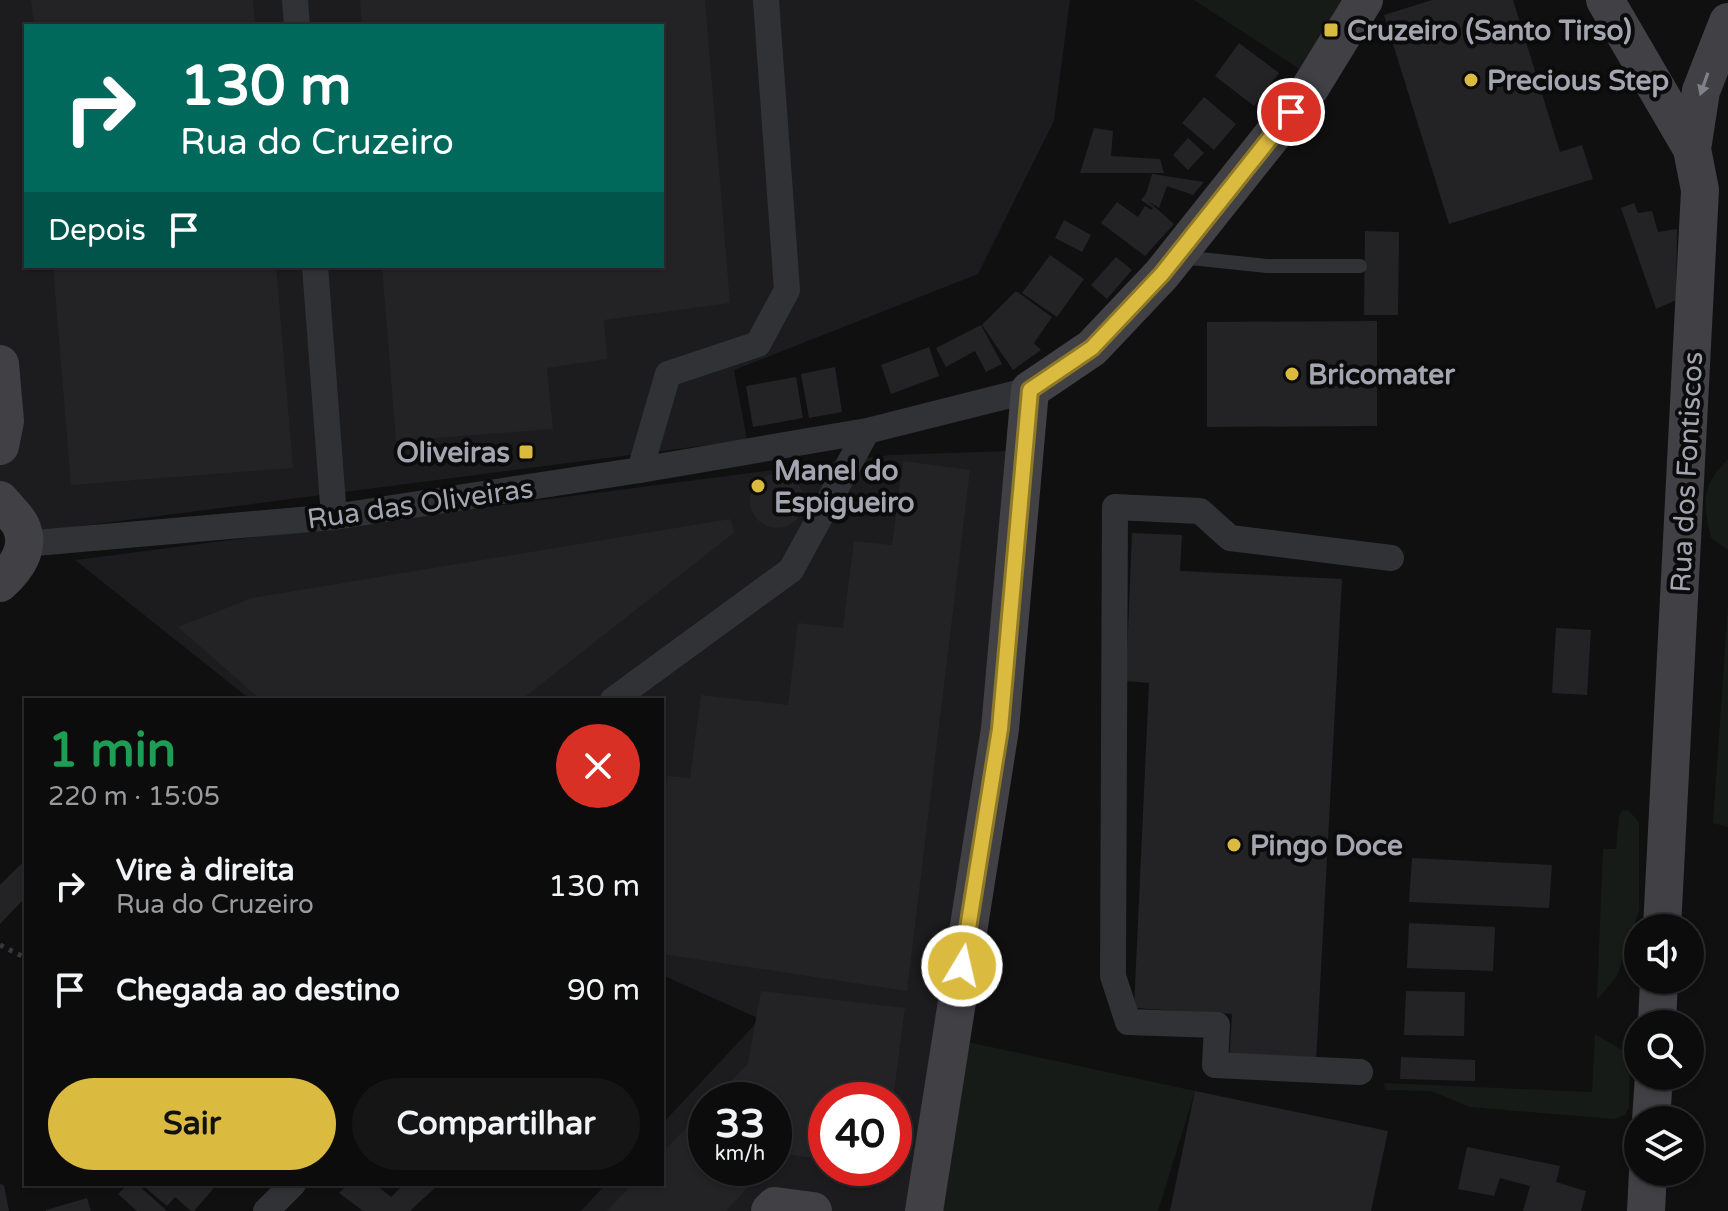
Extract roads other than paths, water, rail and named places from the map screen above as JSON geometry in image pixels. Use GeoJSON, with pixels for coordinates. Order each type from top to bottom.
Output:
{"type":"FeatureCollection","features":[{"type":"Feature","properties":{"kind":"street"},"geometry":{"type":"LineString","coordinates":[[295,0],[297,24]]}},
{"type":"Feature","properties":{"kind":"street"},"geometry":{"type":"LineString","coordinates":[[640,470],[668,374],[758,344],[787,290],[766,0]]}},
{"type":"Feature","properties":{"kind":"street"},"geometry":{"type":"LineString","coordinates":[[924,1211],[1000,729],[1030,390],[1092,348],[1176,256],[1310,88],[1364,0]]}},
{"type":"Feature","properties":{"kind":"street"},"geometry":{"type":"LineString","coordinates":[[1605,0],[1692,149]]}},
{"type":"Feature","properties":{"kind":"street","name":"Rua dos Fontiscos"},"geometry":{"type":"LineString","coordinates":[[1663,914],[1700,190],[1692,149],[1701,91],[1726,35]]}},
{"type":"Feature","properties":{"kind":"street"},"geometry":{"type":"LineString","coordinates":[[315,268],[334,517]]}},
{"type":"Feature","properties":{"kind":"street"},"geometry":{"type":"LineString","coordinates":[[0,364],[5,421],[0,446]]}},
{"type":"Feature","properties":{"kind":"street","name":"Rua das Oliveiras"},"geometry":{"type":"LineString","coordinates":[[24,544],[334,517],[867,431],[1030,390]]}},
{"type":"Feature","properties":{"kind":"street"},"geometry":{"type":"LineString","coordinates":[[616,698],[791,570],[867,431]]}},
{"type":"Feature","properties":{"kind":"street"},"geometry":{"type":"LineString","coordinates":[[0,500],[21,525],[24,544],[20,560],[0,583]]}},
{"type":"Feature","properties":{"kind":"street"},"geometry":{"type":"LineString","coordinates":[[1360,1072],[1215,1065],[1217,1025],[1128,1022],[1113,976],[1115,507],[1200,511],[1230,538],[1391,558]]}},
{"type":"Feature","properties":{"kind":"street"},"geometry":{"type":"LineString","coordinates":[[266,1211],[291,1186]]}},
{"type":"Feature","properties":{"kind":"street"},"geometry":{"type":"LineString","coordinates":[[1646,1211],[1647,1186]]}},
{"type":"Feature","properties":{"kind":"street"},"geometry":{"type":"LineString","coordinates":[[770,1211],[775,1206],[813,1211]]}},
{"type":"Feature","properties":{"kind":"lane"},"geometry":{"type":"LineString","coordinates":[[1176,256],[1267,266],[1360,266]]}},
{"type":"Feature","properties":{"kind":"place","name":"Cruzeiro (Santo Tirso)"},"geometry":{"type":"Point","coordinates":[1331,30]}},
{"type":"Feature","properties":{"kind":"place","name":"Precious Step"},"geometry":{"type":"Point","coordinates":[1471,80]}},
{"type":"Feature","properties":{"kind":"place","name":"Bricomater"},"geometry":{"type":"Point","coordinates":[1292,374]}},
{"type":"Feature","properties":{"kind":"place","name":"Oliveiras"},"geometry":{"type":"Point","coordinates":[526,452]}},
{"type":"Feature","properties":{"kind":"place","name":"Manel do Espigueiro"},"geometry":{"type":"Point","coordinates":[758,486]}},
{"type":"Feature","properties":{"kind":"place","name":"Pingo Doce"},"geometry":{"type":"Point","coordinates":[1234,845]}}]}
